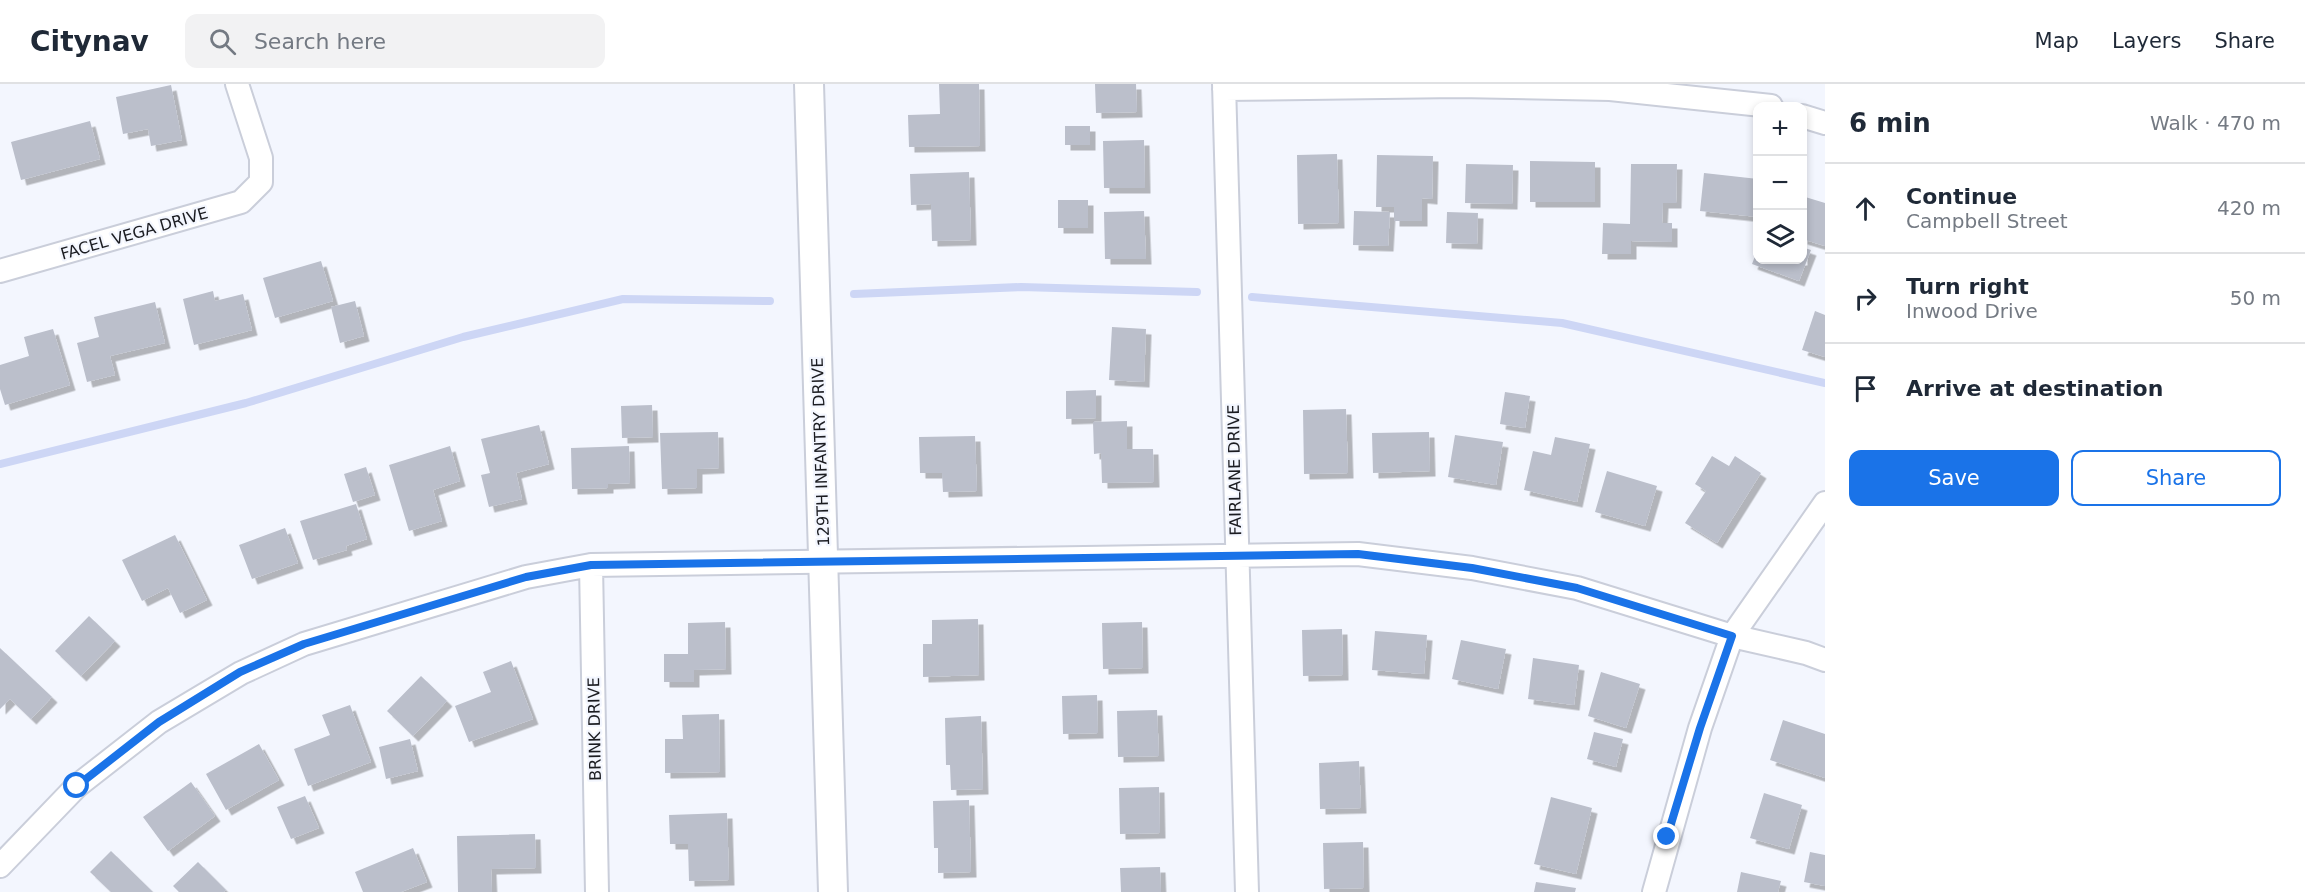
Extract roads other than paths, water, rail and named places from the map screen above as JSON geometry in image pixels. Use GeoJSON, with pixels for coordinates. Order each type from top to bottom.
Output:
{"type":"FeatureCollection","features":[{"type":"Feature","properties":{"kind":"street","name":"FACEL VEGA DRIVE"},"geometry":{"type":"LineString","coordinates":[[0,271],[240,202],[261,182],[261,158],[237,84]]}},
{"type":"Feature","properties":{"kind":"street","name":"129TH INFANTRY DRIVE"},"geometry":{"type":"LineString","coordinates":[[809,84],[833,892]]}},
{"type":"Feature","properties":{"kind":"street"},"geometry":{"type":"LineString","coordinates":[[1224,86],[1610,86],[1753,104]]}},
{"type":"Feature","properties":{"kind":"street","name":"FAIRLANE DRIVE"},"geometry":{"type":"LineString","coordinates":[[1224,86],[1247,892]]}},
{"type":"Feature","properties":{"kind":"street"},"geometry":{"type":"LineString","coordinates":[[1807,117],[1825,123]]}},
{"type":"Feature","properties":{"kind":"street"},"geometry":{"type":"LineString","coordinates":[[1654,892],[1667,837],[1700,728],[1732,636],[1825,502]]}},
{"type":"Feature","properties":{"kind":"street"},"geometry":{"type":"LineString","coordinates":[[0,866],[77,786],[159,722],[240,672],[304,644],[526,577],[591,565],[1358,554],[1472,568],[1577,588],[1732,636],[1825,660]]}},
{"type":"Feature","properties":{"kind":"street","name":"BRINK DRIVE"},"geometry":{"type":"LineString","coordinates":[[591,565],[597,892]]}},
{"type":"Feature","properties":{"kind":"waterway"},"geometry":{"type":"LineString","coordinates":[[854,294],[1021,287],[1197,292]]}},
{"type":"Feature","properties":{"kind":"waterway"},"geometry":{"type":"LineString","coordinates":[[1252,297],[1562,323],[1825,383]]}},
{"type":"Feature","properties":{"kind":"waterway"},"geometry":{"type":"LineString","coordinates":[[0,464],[246,403],[463,337],[623,299],[770,301]]}}]}
